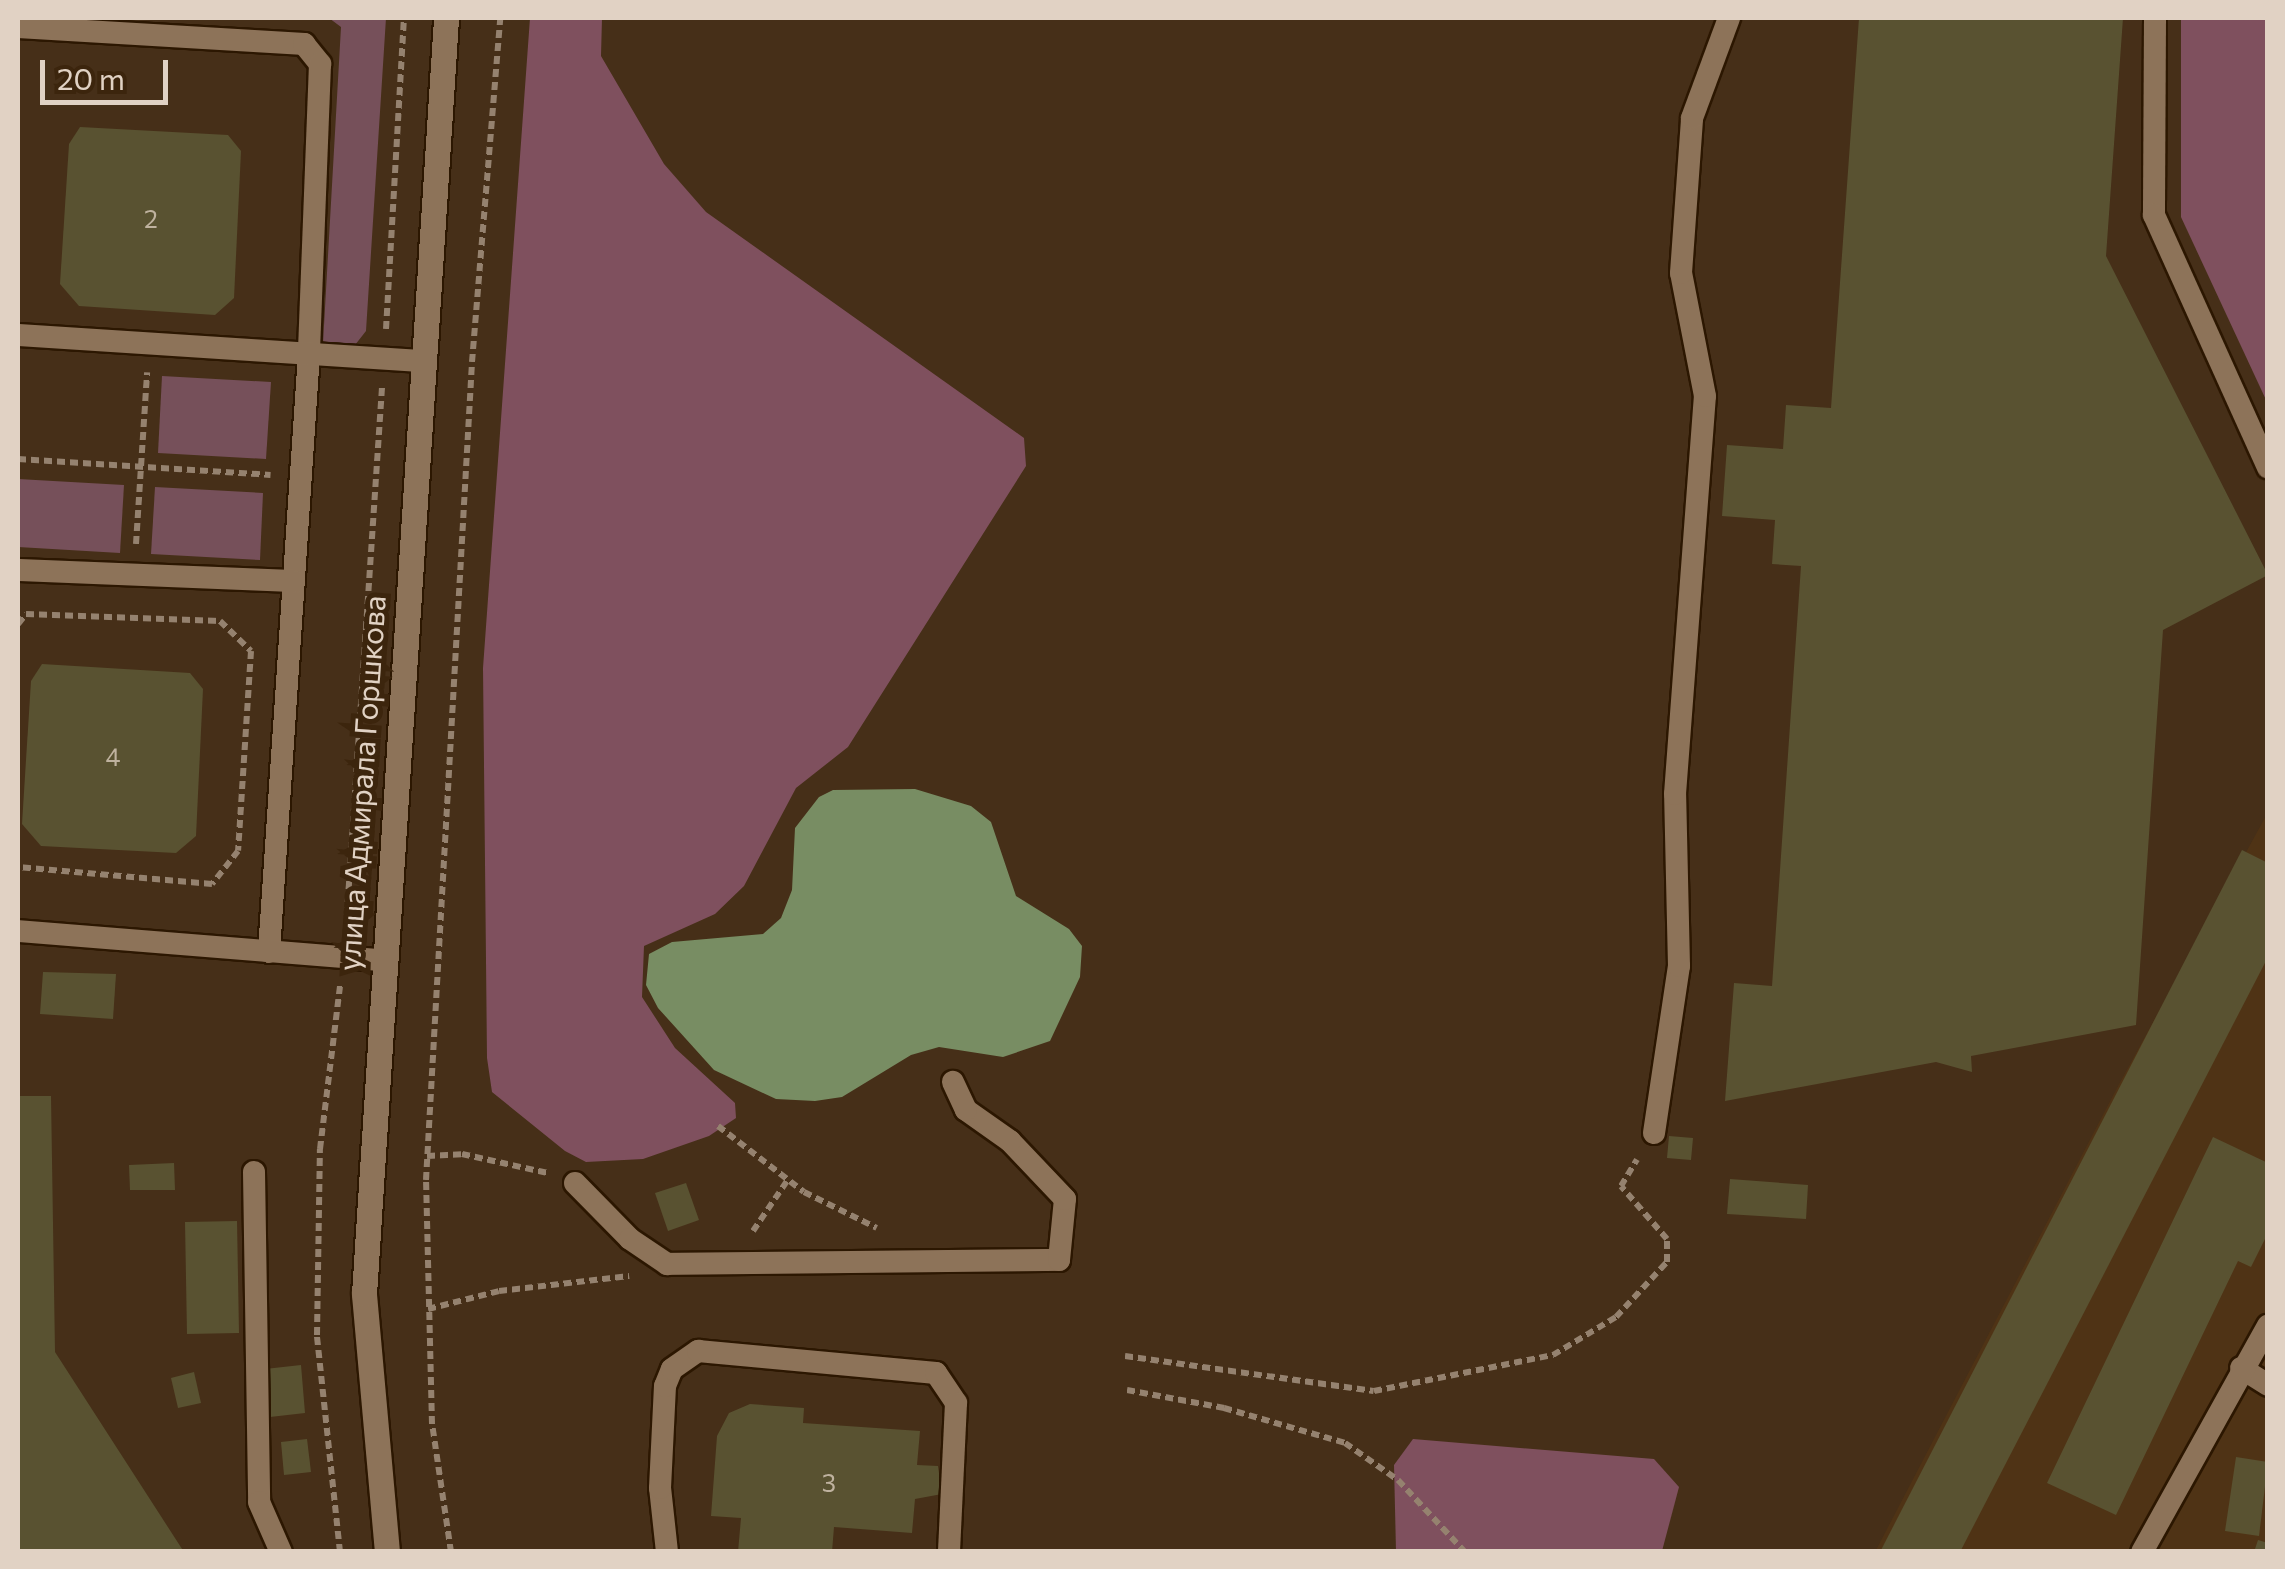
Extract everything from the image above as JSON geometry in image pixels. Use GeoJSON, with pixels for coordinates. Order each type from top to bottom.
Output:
{"type":"FeatureCollection","features":[{"type":"Feature","properties":{"kind":"main road","name":"улица Адмирала Горшкова"},"geometry":{"type":"LineString","coordinates":[[387,1552],[364,1294],[382,960],[446,18]]}},
{"type":"Feature","properties":{"kind":"lane"},"geometry":{"type":"LineString","coordinates":[[1654,1133],[1679,966],[1675,794],[1705,396],[1682,273],[1686,196],[1692,118],[1729,18]]}},
{"type":"Feature","properties":{"kind":"lane"},"geometry":{"type":"LineString","coordinates":[[2155,18],[2154,216],[2268,468]]}},
{"type":"Feature","properties":{"kind":"lane"},"geometry":{"type":"LineString","coordinates":[[18,28],[304,44],[315,53],[321,80],[309,354],[270,952]]}},
{"type":"Feature","properties":{"kind":"lane"},"geometry":{"type":"LineString","coordinates":[[18,336],[421,361]]}},
{"type":"Feature","properties":{"kind":"lane"},"geometry":{"type":"LineString","coordinates":[[18,570],[294,581]]}},
{"type":"Feature","properties":{"kind":"lane"},"geometry":{"type":"LineString","coordinates":[[18,932],[382,960]]}},
{"type":"Feature","properties":{"kind":"lane"},"geometry":{"type":"LineString","coordinates":[[575,1183],[630,1240],[666,1264],[731,1260],[1059,1260],[1064,1199],[1010,1141],[966,1110],[953,1082]]}},
{"type":"Feature","properties":{"kind":"lane"},"geometry":{"type":"LineString","coordinates":[[254,1172],[259,1502],[280,1552]]}},
{"type":"Feature","properties":{"kind":"lane"},"geometry":{"type":"LineString","coordinates":[[2142,1552],[2241,1368],[2268,1326]]}},
{"type":"Feature","properties":{"kind":"lane"},"geometry":{"type":"LineString","coordinates":[[667,1552],[660,1488],[666,1386],[672,1368],[698,1351],[936,1373],[956,1403],[949,1552]]}},
{"type":"Feature","properties":{"kind":"lane"},"geometry":{"type":"LineString","coordinates":[[2241,1368],[2268,1385]]}},
{"type":"Feature","properties":{"kind":"path"},"geometry":{"type":"LineString","coordinates":[[340,1552],[317,1335],[320,1149],[344,958],[404,18]]}},
{"type":"Feature","properties":{"kind":"path"},"geometry":{"type":"LineString","coordinates":[[450,1552],[432,1424],[427,1156],[472,362],[500,18]]}},
{"type":"Feature","properties":{"kind":"path"},"geometry":{"type":"LineString","coordinates":[[138,516],[144,410]]}},
{"type":"Feature","properties":{"kind":"path"},"geometry":{"type":"LineString","coordinates":[[18,459],[301,477]]}},
{"type":"Feature","properties":{"kind":"path"},"geometry":{"type":"LineString","coordinates":[[18,624],[26,614],[220,620],[251,650],[238,851],[212,884],[18,867]]}},
{"type":"Feature","properties":{"kind":"path"},"geometry":{"type":"LineString","coordinates":[[718,1126],[787,1180],[884,1230]]}},
{"type":"Feature","properties":{"kind":"path"},"geometry":{"type":"LineString","coordinates":[[1124,1356],[1374,1391],[1552,1354],[1616,1317],[1666,1262],[1667,1239],[1621,1186],[1654,1133]]}},
{"type":"Feature","properties":{"kind":"path"},"geometry":{"type":"LineString","coordinates":[[427,1156],[462,1154],[575,1183]]}},
{"type":"Feature","properties":{"kind":"path"},"geometry":{"type":"LineString","coordinates":[[731,1260],[787,1180]]}},
{"type":"Feature","properties":{"kind":"path"},"geometry":{"type":"LineString","coordinates":[[428,1309],[499,1291],[608,1281],[666,1264]]}},
{"type":"Feature","properties":{"kind":"path"},"geometry":{"type":"LineString","coordinates":[[1127,1390],[1240,1412],[1345,1443],[1398,1480],[1465,1552]]}},
{"type":"Feature","properties":{"kind":"shaded area"},"geometry":{"type":"Polygon","coordinates":[[[329,18],[386,18],[366,331],[355,345],[323,343],[341,27],[329,18]]]}},
{"type":"Feature","properties":{"kind":"shaded area"},"geometry":{"type":"Polygon","coordinates":[[[530,18],[602,18],[601,56],[664,164],[706,212],[1024,438],[1026,466],[848,747],[796,788],[744,886],[715,914],[644,946],[642,997],[675,1048],[735,1103],[736,1118],[709,1136],[643,1159],[586,1162],[565,1151],[492,1092],[487,1058],[483,668],[530,18]]]}},
{"type":"Feature","properties":{"kind":"shaded area"},"geometry":{"type":"Polygon","coordinates":[[[2181,18],[2267,18],[2267,402],[2181,217],[2181,18]]]}},
{"type":"Feature","properties":{"kind":"shaded area"},"geometry":{"type":"Polygon","coordinates":[[[162,376],[271,382],[266,459],[158,453],[162,376]]]}},
{"type":"Feature","properties":{"kind":"shaded area"},"geometry":{"type":"Polygon","coordinates":[[[18,479],[124,485],[120,553],[18,547],[18,479]]]}},
{"type":"Feature","properties":{"kind":"shaded area"},"geometry":{"type":"Polygon","coordinates":[[[155,487],[263,493],[260,560],[151,554],[155,487]]]}},
{"type":"Feature","properties":{"kind":"shaded area"},"geometry":{"type":"Polygon","coordinates":[[[915,789],[971,806],[991,822],[1016,896],[1069,929],[1082,946],[1080,977],[1050,1041],[1003,1057],[939,1047],[911,1055],[842,1097],[815,1101],[776,1099],[714,1070],[658,1008],[646,985],[649,954],[672,942],[763,934],[781,918],[792,890],[795,828],[819,797],[833,790],[915,789]]]}},
{"type":"Feature","properties":{"kind":"shaded area"},"geometry":{"type":"Polygon","coordinates":[[[2267,814],[2267,1551],[1875,1552],[2117,1088],[2267,814]]]}},
{"type":"Feature","properties":{"kind":"shaded area"},"geometry":{"type":"Polygon","coordinates":[[[1413,1439],[1654,1459],[1679,1487],[1662,1551],[1396,1551],[1394,1465],[1413,1439]]]}},
{"type":"Feature","properties":{"kind":"building"},"geometry":{"type":"Polygon","coordinates":[[[1859,18],[2123,18],[2106,256],[2268,575],[2163,630],[2136,1025],[1971,1056],[1972,1072],[1936,1062],[1725,1101],[1734,983],[1772,986],[1801,566],[1772,564],[1775,520],[1722,516],[1727,445],[1783,449],[1786,405],[1831,408],[1859,18]]]}},
{"type":"Feature","properties":{"kind":"building"},"geometry":{"type":"Polygon","coordinates":[[[80,127],[228,135],[241,151],[234,298],[215,315],[79,306],[60,284],[69,144],[80,127]]]}},
{"type":"Feature","properties":{"kind":"building"},"geometry":{"type":"Polygon","coordinates":[[[42,664],[190,673],[203,689],[196,836],[176,853],[41,846],[22,824],[31,681],[42,664]]]}},
{"type":"Feature","properties":{"kind":"building"},"geometry":{"type":"Polygon","coordinates":[[[2242,850],[2268,863],[2268,957],[1960,1552],[1880,1552],[2242,850]]]}},
{"type":"Feature","properties":{"kind":"building"},"geometry":{"type":"Polygon","coordinates":[[[43,972],[116,974],[113,1019],[40,1014],[43,972]]]}},
{"type":"Feature","properties":{"kind":"building"},"geometry":{"type":"Polygon","coordinates":[[[18,1096],[51,1096],[55,1352],[184,1552],[18,1552],[18,1096]]]}},
{"type":"Feature","properties":{"kind":"building"},"geometry":{"type":"Polygon","coordinates":[[[1669,1136],[1693,1138],[1691,1160],[1667,1158],[1669,1136]]]}},
{"type":"Feature","properties":{"kind":"building"},"geometry":{"type":"Polygon","coordinates":[[[2213,1137],[2268,1163],[2268,1233],[2251,1267],[2238,1261],[2116,1515],[2047,1483],[2213,1137]]]}},
{"type":"Feature","properties":{"kind":"building"},"geometry":{"type":"Polygon","coordinates":[[[174,1163],[175,1190],[130,1190],[129,1165],[174,1163]]]}},
{"type":"Feature","properties":{"kind":"building"},"geometry":{"type":"Polygon","coordinates":[[[1730,1179],[1808,1185],[1806,1219],[1727,1214],[1730,1179]]]}},
{"type":"Feature","properties":{"kind":"building"},"geometry":{"type":"Polygon","coordinates":[[[686,1183],[699,1220],[668,1231],[655,1193],[686,1183]]]}},
{"type":"Feature","properties":{"kind":"building"},"geometry":{"type":"Polygon","coordinates":[[[237,1221],[239,1333],[187,1334],[185,1222],[237,1221]]]}},
{"type":"Feature","properties":{"kind":"building"},"geometry":{"type":"Polygon","coordinates":[[[301,1365],[305,1413],[270,1417],[265,1369],[301,1365]]]}},
{"type":"Feature","properties":{"kind":"building"},"geometry":{"type":"Polygon","coordinates":[[[194,1372],[201,1403],[178,1408],[171,1378],[194,1372]]]}},
{"type":"Feature","properties":{"kind":"building"},"geometry":{"type":"Polygon","coordinates":[[[750,1404],[804,1408],[803,1423],[920,1431],[917,1465],[938,1466],[942,1494],[915,1499],[912,1533],[834,1527],[832,1552],[738,1552],[741,1518],[711,1516],[717,1436],[729,1413],[750,1404]]]}},
{"type":"Feature","properties":{"kind":"building"},"geometry":{"type":"Polygon","coordinates":[[[307,1439],[311,1472],[284,1475],[281,1442],[307,1439]]]}},
{"type":"Feature","properties":{"kind":"building"},"geometry":{"type":"Polygon","coordinates":[[[2236,1457],[2268,1462],[2259,1536],[2225,1531],[2236,1457]]]}},
{"type":"Feature","properties":{"kind":"building"},"geometry":{"type":"Polygon","coordinates":[[[2258,1540],[2268,1543],[2268,1552],[2254,1552],[2258,1540]]]}}]}
